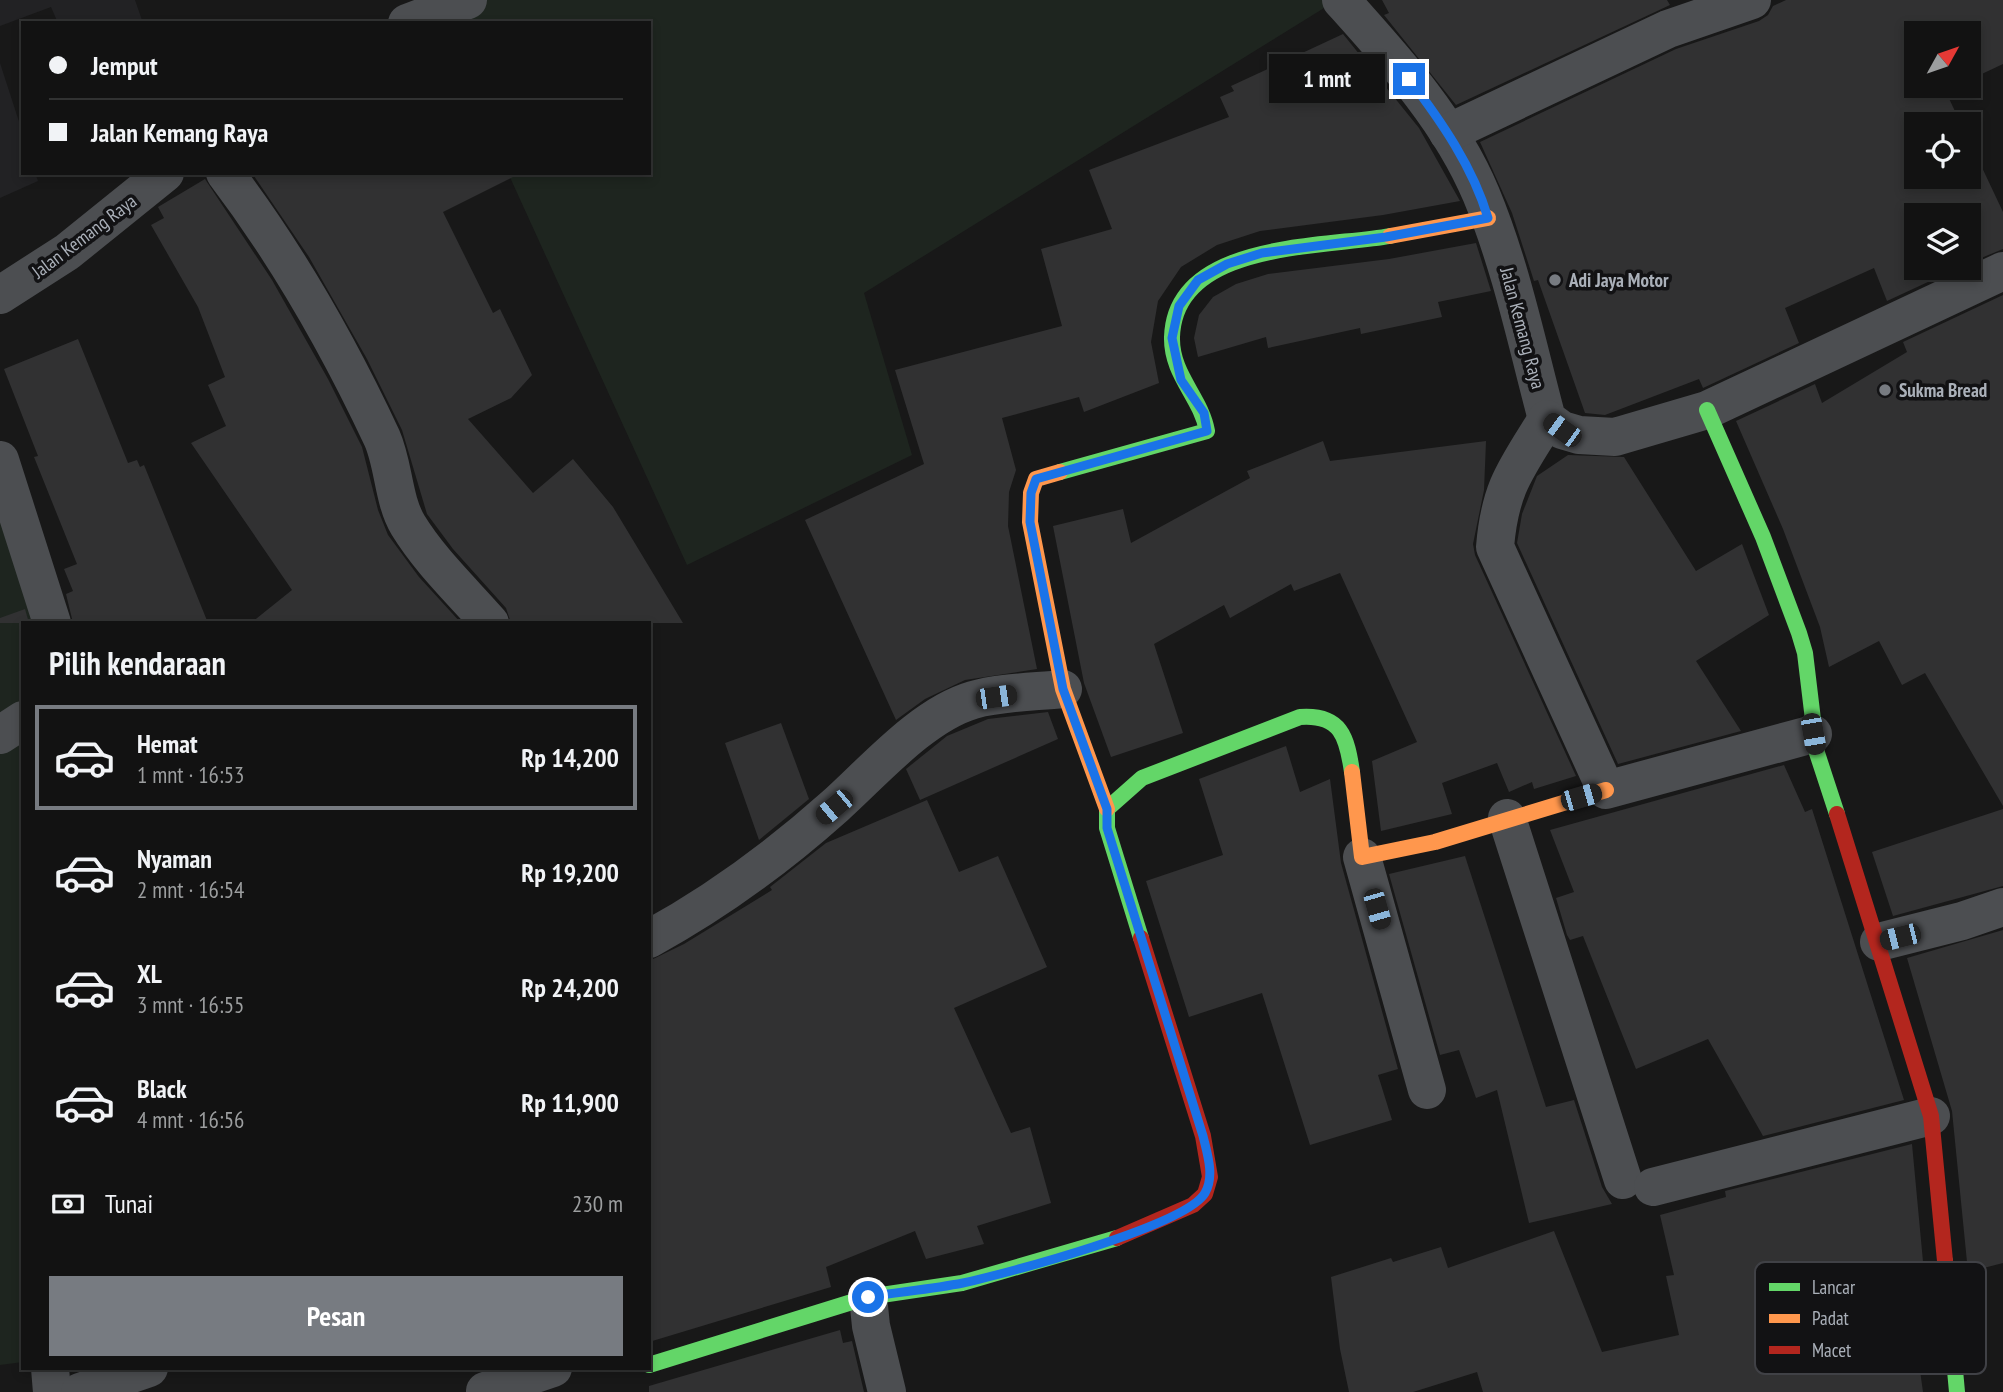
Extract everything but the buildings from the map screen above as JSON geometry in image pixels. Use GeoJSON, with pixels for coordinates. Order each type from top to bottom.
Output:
{"type":"FeatureCollection","features":[{"type":"Feature","properties":{"kind":"street"},"geometry":{"type":"LineString","coordinates":[[412,21],[468,0]]}},
{"type":"Feature","properties":{"kind":"street","name":"Jalan Kemang Raya"},"geometry":{"type":"LineString","coordinates":[[1341,0],[1394,59],[1448,132],[1481,194],[1503,255],[1547,419]]}},
{"type":"Feature","properties":{"kind":"street"},"geometry":{"type":"LineString","coordinates":[[1448,132],[1668,29],[1752,0]]}},
{"type":"Feature","properties":{"kind":"street","name":"Jalan Kemang Raya"},"geometry":{"type":"LineString","coordinates":[[0,295],[67,252],[163,175]]}},
{"type":"Feature","properties":{"kind":"street"},"geometry":{"type":"LineString","coordinates":[[227,175],[268,230],[324,321],[386,447],[406,522],[429,556],[488,621]]}},
{"type":"Feature","properties":{"kind":"street"},"geometry":{"type":"LineString","coordinates":[[651,1364],[802,1320],[868,1297],[962,1283],[1096,1246],[1168,1218],[1193,1205],[1205,1194],[1210,1177],[1203,1136],[1107,828],[1107,809],[1063,689],[1030,522],[1031,493],[1036,479],[1207,431],[1204,413],[1181,380],[1172,338],[1179,306],[1198,280],[1227,264],[1262,253],[1386,237],[1488,218]]}},
{"type":"Feature","properties":{"kind":"street"},"geometry":{"type":"LineString","coordinates":[[1606,790],[1495,547],[1498,514],[1507,483],[1547,419],[1562,430],[1579,435],[1615,437],[1707,410],[1850,340],[2003,271]]}},
{"type":"Feature","properties":{"kind":"street"},"geometry":{"type":"LineString","coordinates":[[1707,410],[1763,537],[1805,653],[1817,753],[1879,942],[1931,1116],[1945,1262]]}},
{"type":"Feature","properties":{"kind":"street"},"geometry":{"type":"LineString","coordinates":[[0,460],[51,621]]}},
{"type":"Feature","properties":{"kind":"street"},"geometry":{"type":"LineString","coordinates":[[651,938],[685,920],[794,840],[915,734],[945,713],[973,700],[1063,689]]}},
{"type":"Feature","properties":{"kind":"street"},"geometry":{"type":"LineString","coordinates":[[1107,809],[1142,778],[1300,717],[1328,719],[1338,728],[1348,744],[1362,857],[1427,1090]]}},
{"type":"Feature","properties":{"kind":"street"},"geometry":{"type":"LineString","coordinates":[[0,735],[21,721]]}},
{"type":"Feature","properties":{"kind":"street"},"geometry":{"type":"LineString","coordinates":[[1362,857],[1435,842],[1507,818],[1813,734]]}},
{"type":"Feature","properties":{"kind":"street"},"geometry":{"type":"LineString","coordinates":[[1507,818],[1638,1184],[1931,1116]]}},
{"type":"Feature","properties":{"kind":"street"},"geometry":{"type":"LineString","coordinates":[[1879,942],[1962,921],[2003,907]]}},
{"type":"Feature","properties":{"kind":"street"},"geometry":{"type":"LineString","coordinates":[[868,1297],[870,1326],[887,1392]]}},
{"type":"Feature","properties":{"kind":"street"},"geometry":{"type":"LineString","coordinates":[[50,1370],[52,1392]]}},
{"type":"Feature","properties":{"kind":"street"},"geometry":{"type":"LineString","coordinates":[[80,1392],[143,1370]]}},
{"type":"Feature","properties":{"kind":"street"},"geometry":{"type":"LineString","coordinates":[[485,1391],[547,1370]]}},
{"type":"Feature","properties":{"kind":"street"},"geometry":{"type":"LineString","coordinates":[[1955,1374],[1957,1392]]}},
{"type":"Feature","properties":{"kind":"shaded area"},"geometry":{"type":"Polygon","coordinates":[[[0,0],[135,0],[142,21],[57,21],[51,7],[0,26],[0,0]]]}},
{"type":"Feature","properties":{"kind":"shaded area"},"geometry":{"type":"Polygon","coordinates":[[[468,0],[1337,0],[864,293],[912,455],[687,565],[509,175],[651,175],[651,21],[442,21],[468,0]]]}},
{"type":"Feature","properties":{"kind":"shaded area"},"geometry":{"type":"Polygon","coordinates":[[[0,63],[21,128],[21,175],[36,175],[38,181],[0,198],[0,63]]]}},
{"type":"Feature","properties":{"kind":"shaded area"},"geometry":{"type":"Polygon","coordinates":[[[0,460],[51,621],[21,621],[21,1362],[0,1365],[0,460]]]}},
{"type":"Feature","properties":{"kind":"traffic: fast"},"geometry":{"type":"LineString","coordinates":[[1060,472],[1207,431],[1199,407],[1176,363],[1172,337],[1179,306],[1198,282],[1225,266],[1257,255],[1390,236]]}},
{"type":"Feature","properties":{"kind":"traffic: fast"},"geometry":{"type":"LineString","coordinates":[[1707,410],[1763,537],[1799,633],[1805,653],[1817,753],[1837,814]]}},
{"type":"Feature","properties":{"kind":"traffic: fast"},"geometry":{"type":"LineString","coordinates":[[1141,938],[1107,828],[1107,809],[1142,778],[1300,717],[1325,719],[1340,730],[1348,748],[1352,772]]}},
{"type":"Feature","properties":{"kind":"traffic: fast"},"geometry":{"type":"LineString","coordinates":[[651,1364],[868,1297],[962,1283],[1117,1238]]}},
{"type":"Feature","properties":{"kind":"traffic: fast"},"geometry":{"type":"LineString","coordinates":[[1955,1374],[1957,1392]]}},
{"type":"Feature","properties":{"kind":"traffic: slow"},"geometry":{"type":"LineString","coordinates":[[1390,236],[1488,218]]}},
{"type":"Feature","properties":{"kind":"traffic: slow"},"geometry":{"type":"LineString","coordinates":[[1060,472],[1036,479],[1031,493],[1030,522],[1063,689],[1107,809]]}},
{"type":"Feature","properties":{"kind":"traffic: slow"},"geometry":{"type":"LineString","coordinates":[[1352,772],[1362,857],[1435,842],[1606,790]]}},
{"type":"Feature","properties":{"kind":"traffic: jam"},"geometry":{"type":"LineString","coordinates":[[1837,814],[1931,1116],[1945,1261]]}},
{"type":"Feature","properties":{"kind":"traffic: jam"},"geometry":{"type":"LineString","coordinates":[[1117,1238],[1193,1205],[1205,1194],[1210,1177],[1203,1136],[1141,938]]}},
{"type":"Feature","properties":{"kind":"place","name":"Adi Jaya Motor"},"geometry":{"type":"Point","coordinates":[1555,280]}},
{"type":"Feature","properties":{"kind":"place","name":"Sukma Bread"},"geometry":{"type":"Point","coordinates":[1885,390]}},
{"type":"Feature","properties":{"kind":"route"},"geometry":{"type":"LineString","coordinates":[[868,1297],[962,1283],[1096,1246],[1168,1218],[1193,1205],[1205,1194],[1210,1177],[1203,1136],[1107,828],[1107,809],[1063,689],[1030,522],[1031,493],[1036,479],[1207,431],[1204,413],[1181,380],[1172,338],[1179,306],[1198,280],[1227,264],[1262,253],[1386,237],[1488,218],[1481,194],[1448,132],[1409,79]]}}]}
